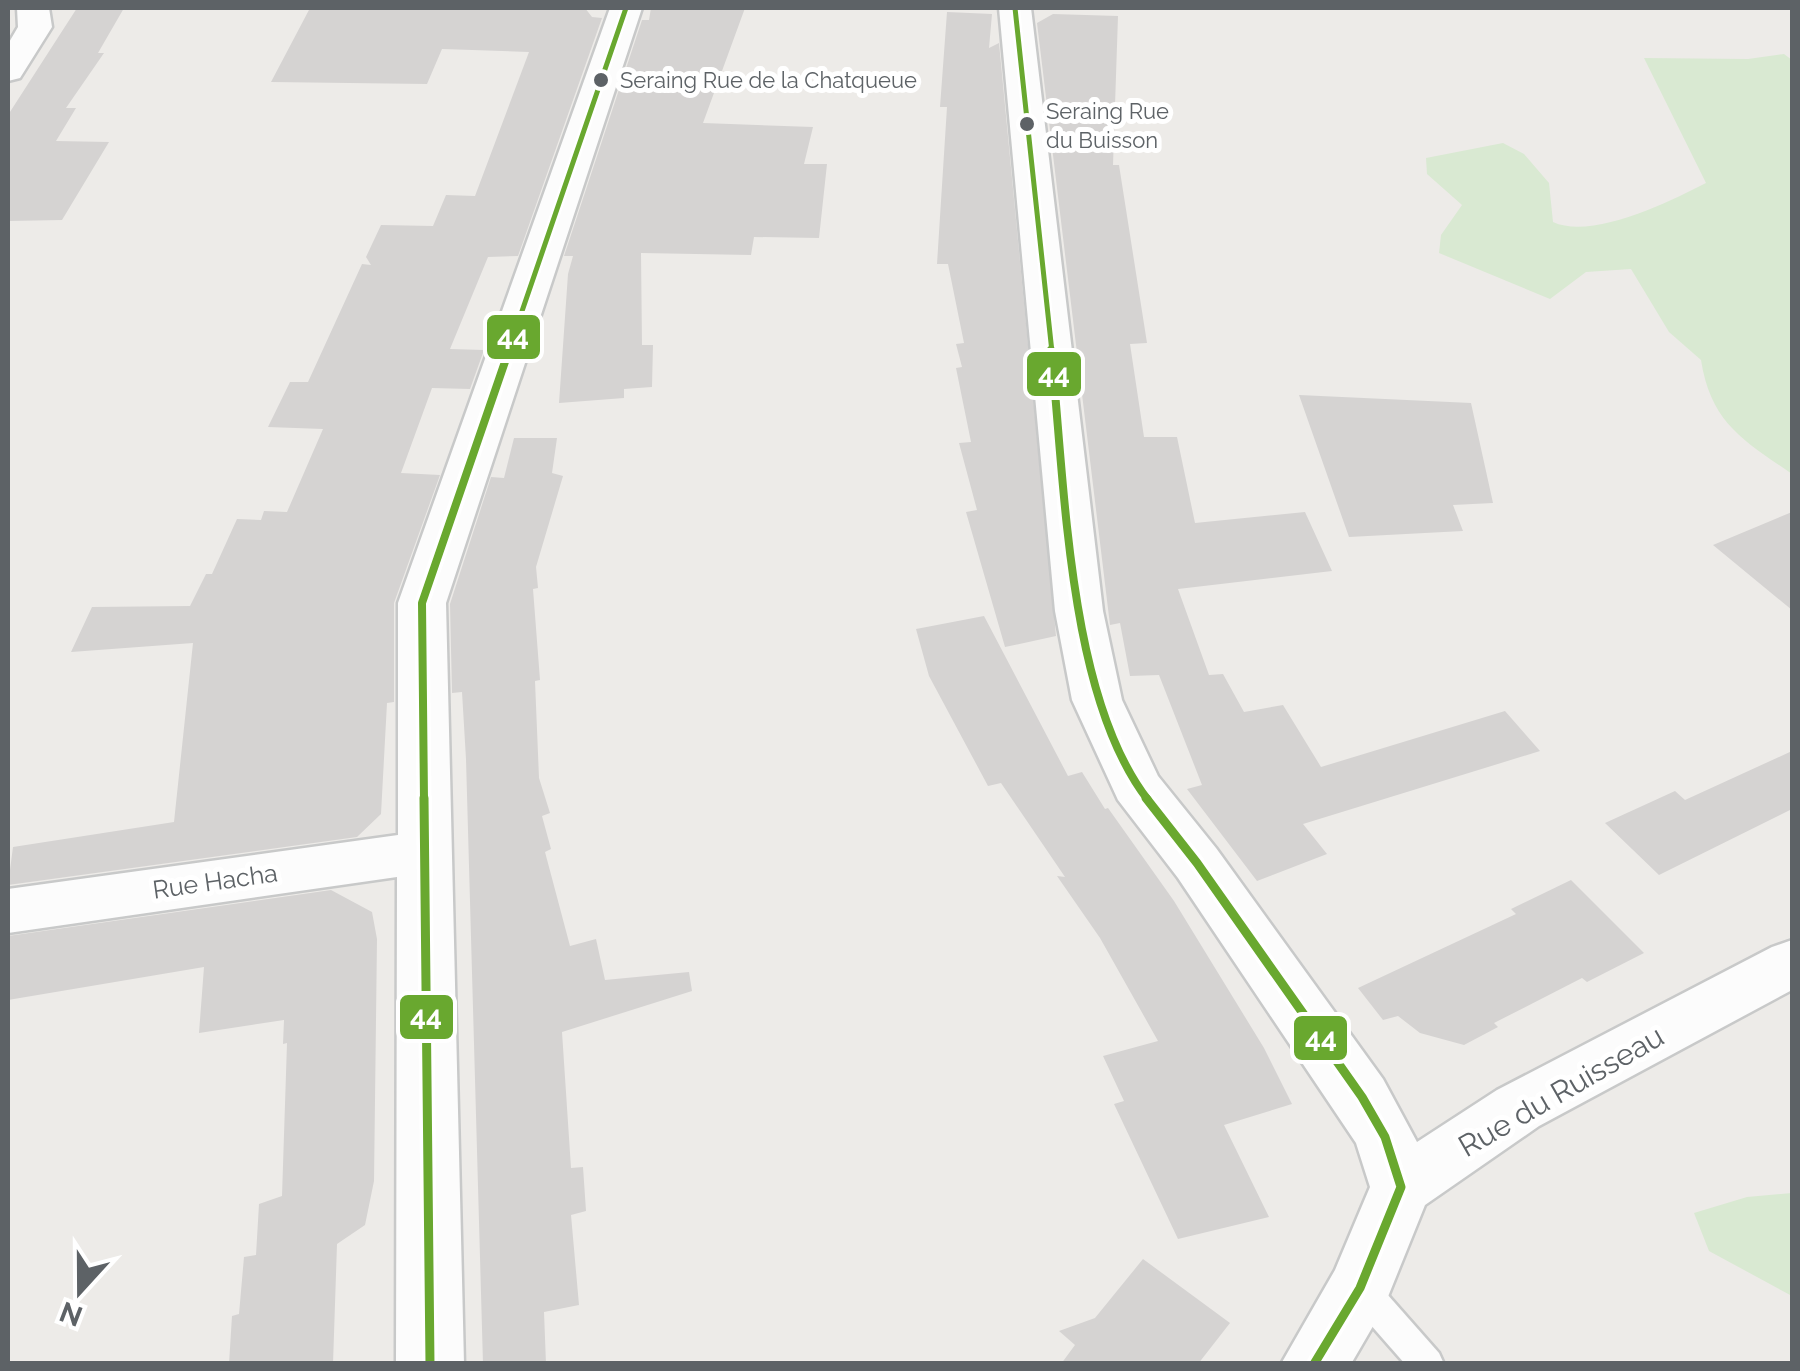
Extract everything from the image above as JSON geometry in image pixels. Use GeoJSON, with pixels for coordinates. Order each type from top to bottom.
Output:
{"type":"FeatureCollection","features":[{"type":"Feature","properties":{"kind":"street"},"geometry":{"type":"LineString","coordinates":[[8,70],[35,27],[33,8]]}},
{"type":"Feature","properties":{"kind":"street"},"geometry":{"type":"LineString","coordinates":[[430,1364],[422,603],[626,8]]}},
{"type":"Feature","properties":{"kind":"street"},"geometry":{"type":"LineString","coordinates":[[1015,8],[1078,611],[1096,700],[1137,786],[1197,863],[1362,1097],[1385,1137],[1401,1187],[1360,1288],[1314,1364]]}},
{"type":"Feature","properties":{"kind":"street","name":"Rue Hacha"},"geometry":{"type":"LineString","coordinates":[[8,910],[423,852]]}},
{"type":"Feature","properties":{"kind":"street","name":"Rue du Ruisseau"},"geometry":{"type":"LineString","coordinates":[[1401,1187],[1518,1108],[1792,964]]}},
{"type":"Feature","properties":{"kind":"lane"},"geometry":{"type":"LineString","coordinates":[[1360,1288],[1427,1364]]}},
{"type":"Feature","properties":{"kind":"green space"},"geometry":{"type":"Polygon","coordinates":[[[1784,54],[1792,60],[1792,474],[1744,440],[1721,415],[1701,360],[1669,332],[1631,269],[1586,272],[1550,299],[1439,253],[1441,235],[1462,205],[1427,174],[1426,158],[1503,143],[1524,154],[1549,183],[1553,222],[1569,226],[1609,223],[1706,183],[1644,58],[1748,59],[1784,54]]]}},
{"type":"Feature","properties":{"kind":"green space"},"geometry":{"type":"Polygon","coordinates":[[[1792,1193],[1792,1296],[1709,1251],[1694,1213],[1747,1197],[1792,1193]]]}},
{"type":"Feature","properties":{"kind":"building"},"geometry":{"type":"Polygon","coordinates":[[[77,8],[124,8],[98,53],[104,53],[66,108],[76,108],[56,141],[109,142],[62,220],[8,221],[8,115],[77,8]]]}},
{"type":"Feature","properties":{"kind":"building"},"geometry":{"type":"Polygon","coordinates":[[[310,8],[585,8],[592,17],[602,18],[518,256],[488,257],[450,349],[484,350],[470,389],[432,388],[401,473],[440,475],[394,603],[394,702],[387,703],[381,814],[357,837],[8,885],[13,847],[174,822],[193,643],[71,652],[92,607],[190,606],[206,574],[212,574],[237,519],[261,520],[264,511],[287,512],[323,429],[268,427],[290,382],[308,382],[362,264],[371,265],[366,257],[381,225],[433,226],[446,195],[475,196],[529,52],[442,49],[427,84],[271,82],[310,8]]]}},
{"type":"Feature","properties":{"kind":"building"},"geometry":{"type":"Polygon","coordinates":[[[651,8],[745,8],[703,123],[813,127],[804,164],[827,164],[819,238],[754,237],[751,255],[641,253],[642,345],[653,345],[652,387],[624,389],[624,398],[559,403],[568,274],[573,256],[564,256],[642,20],[649,20],[651,8]]]}},
{"type":"Feature","properties":{"kind":"building"},"geometry":{"type":"Polygon","coordinates":[[[947,12],[992,14],[989,48],[999,43],[1056,636],[1005,647],[966,512],[977,510],[959,443],[971,442],[956,368],[962,367],[956,344],[964,343],[948,264],[937,264],[947,107],[940,107],[947,12]]]}},
{"type":"Feature","properties":{"kind":"building"},"geometry":{"type":"Polygon","coordinates":[[[1053,14],[1118,16],[1113,165],[1119,165],[1147,343],[1130,344],[1144,437],[1177,437],[1195,523],[1305,512],[1332,571],[1178,589],[1209,675],[1223,674],[1244,712],[1283,705],[1321,767],[1505,711],[1540,751],[1303,824],[1327,854],[1257,881],[1187,789],[1202,785],[1159,675],[1130,676],[1120,623],[1110,625],[1037,23],[1053,14]]]}},
{"type":"Feature","properties":{"kind":"building"},"geometry":{"type":"Polygon","coordinates":[[[1299,395],[1471,403],[1493,503],[1453,505],[1463,531],[1349,537],[1299,395]]]}},
{"type":"Feature","properties":{"kind":"building"},"geometry":{"type":"Polygon","coordinates":[[[514,438],[557,438],[552,473],[563,476],[536,567],[538,588],[533,589],[540,680],[535,681],[539,778],[550,813],[542,816],[551,849],[545,852],[570,946],[596,939],[605,980],[689,972],[692,991],[562,1032],[571,1168],[583,1167],[586,1211],[571,1215],[579,1305],[544,1312],[546,1364],[483,1364],[466,759],[462,692],[452,693],[450,604],[491,477],[504,478],[514,438]]]}},
{"type":"Feature","properties":{"kind":"building"},"geometry":{"type":"Polygon","coordinates":[[[1792,512],[1792,610],[1713,545],[1792,512]]]}},
{"type":"Feature","properties":{"kind":"building"},"geometry":{"type":"Polygon","coordinates":[[[984,616],[1068,776],[1082,772],[1174,901],[1264,1048],[1292,1104],[1224,1125],[1269,1217],[1178,1239],[1114,1104],[1124,1101],[1103,1056],[1158,1041],[1100,938],[1057,876],[1065,877],[1001,783],[988,786],[929,676],[916,629],[984,616]]]}},
{"type":"Feature","properties":{"kind":"building"},"geometry":{"type":"Polygon","coordinates":[[[1792,751],[1792,809],[1659,875],[1605,823],[1675,791],[1685,800],[1792,751]]]}},
{"type":"Feature","properties":{"kind":"building"},"geometry":{"type":"Polygon","coordinates":[[[1571,880],[1644,953],[1587,982],[1582,978],[1494,1023],[1498,1027],[1464,1045],[1420,1033],[1398,1016],[1383,1020],[1358,988],[1516,914],[1511,909],[1571,880]]]}},
{"type":"Feature","properties":{"kind":"building"},"geometry":{"type":"Polygon","coordinates":[[[331,890],[372,912],[377,939],[374,1181],[365,1225],[337,1244],[333,1364],[229,1364],[232,1316],[239,1314],[244,1257],[256,1255],[259,1204],[282,1196],[287,1043],[283,1044],[284,1020],[199,1033],[204,967],[8,1000],[8,936],[331,890]]]}},
{"type":"Feature","properties":{"kind":"building"},"geometry":{"type":"Polygon","coordinates":[[[1143,1259],[1230,1323],[1198,1364],[1061,1364],[1075,1345],[1059,1331],[1095,1318],[1143,1259]]]}},
{"type":"Feature","properties":{"kind":"transit line","name":"44"},"geometry":{"type":"LineString","coordinates":[[430,1364],[422,603],[626,8]]}},
{"type":"Feature","properties":{"kind":"transit line","name":"44"},"geometry":{"type":"LineString","coordinates":[[1015,8],[1079,611],[1097,700],[1137,786],[1197,863],[1362,1097],[1385,1137],[1401,1187],[1360,1288],[1314,1364]]}},
{"type":"Feature","properties":{"kind":"place","name":"Seraing Rue de la Chatqueue"},"geometry":{"type":"Point","coordinates":[601,80]}},
{"type":"Feature","properties":{"kind":"place","name":"Seraing Rue du Buisson"},"geometry":{"type":"Point","coordinates":[1027,124]}}]}
